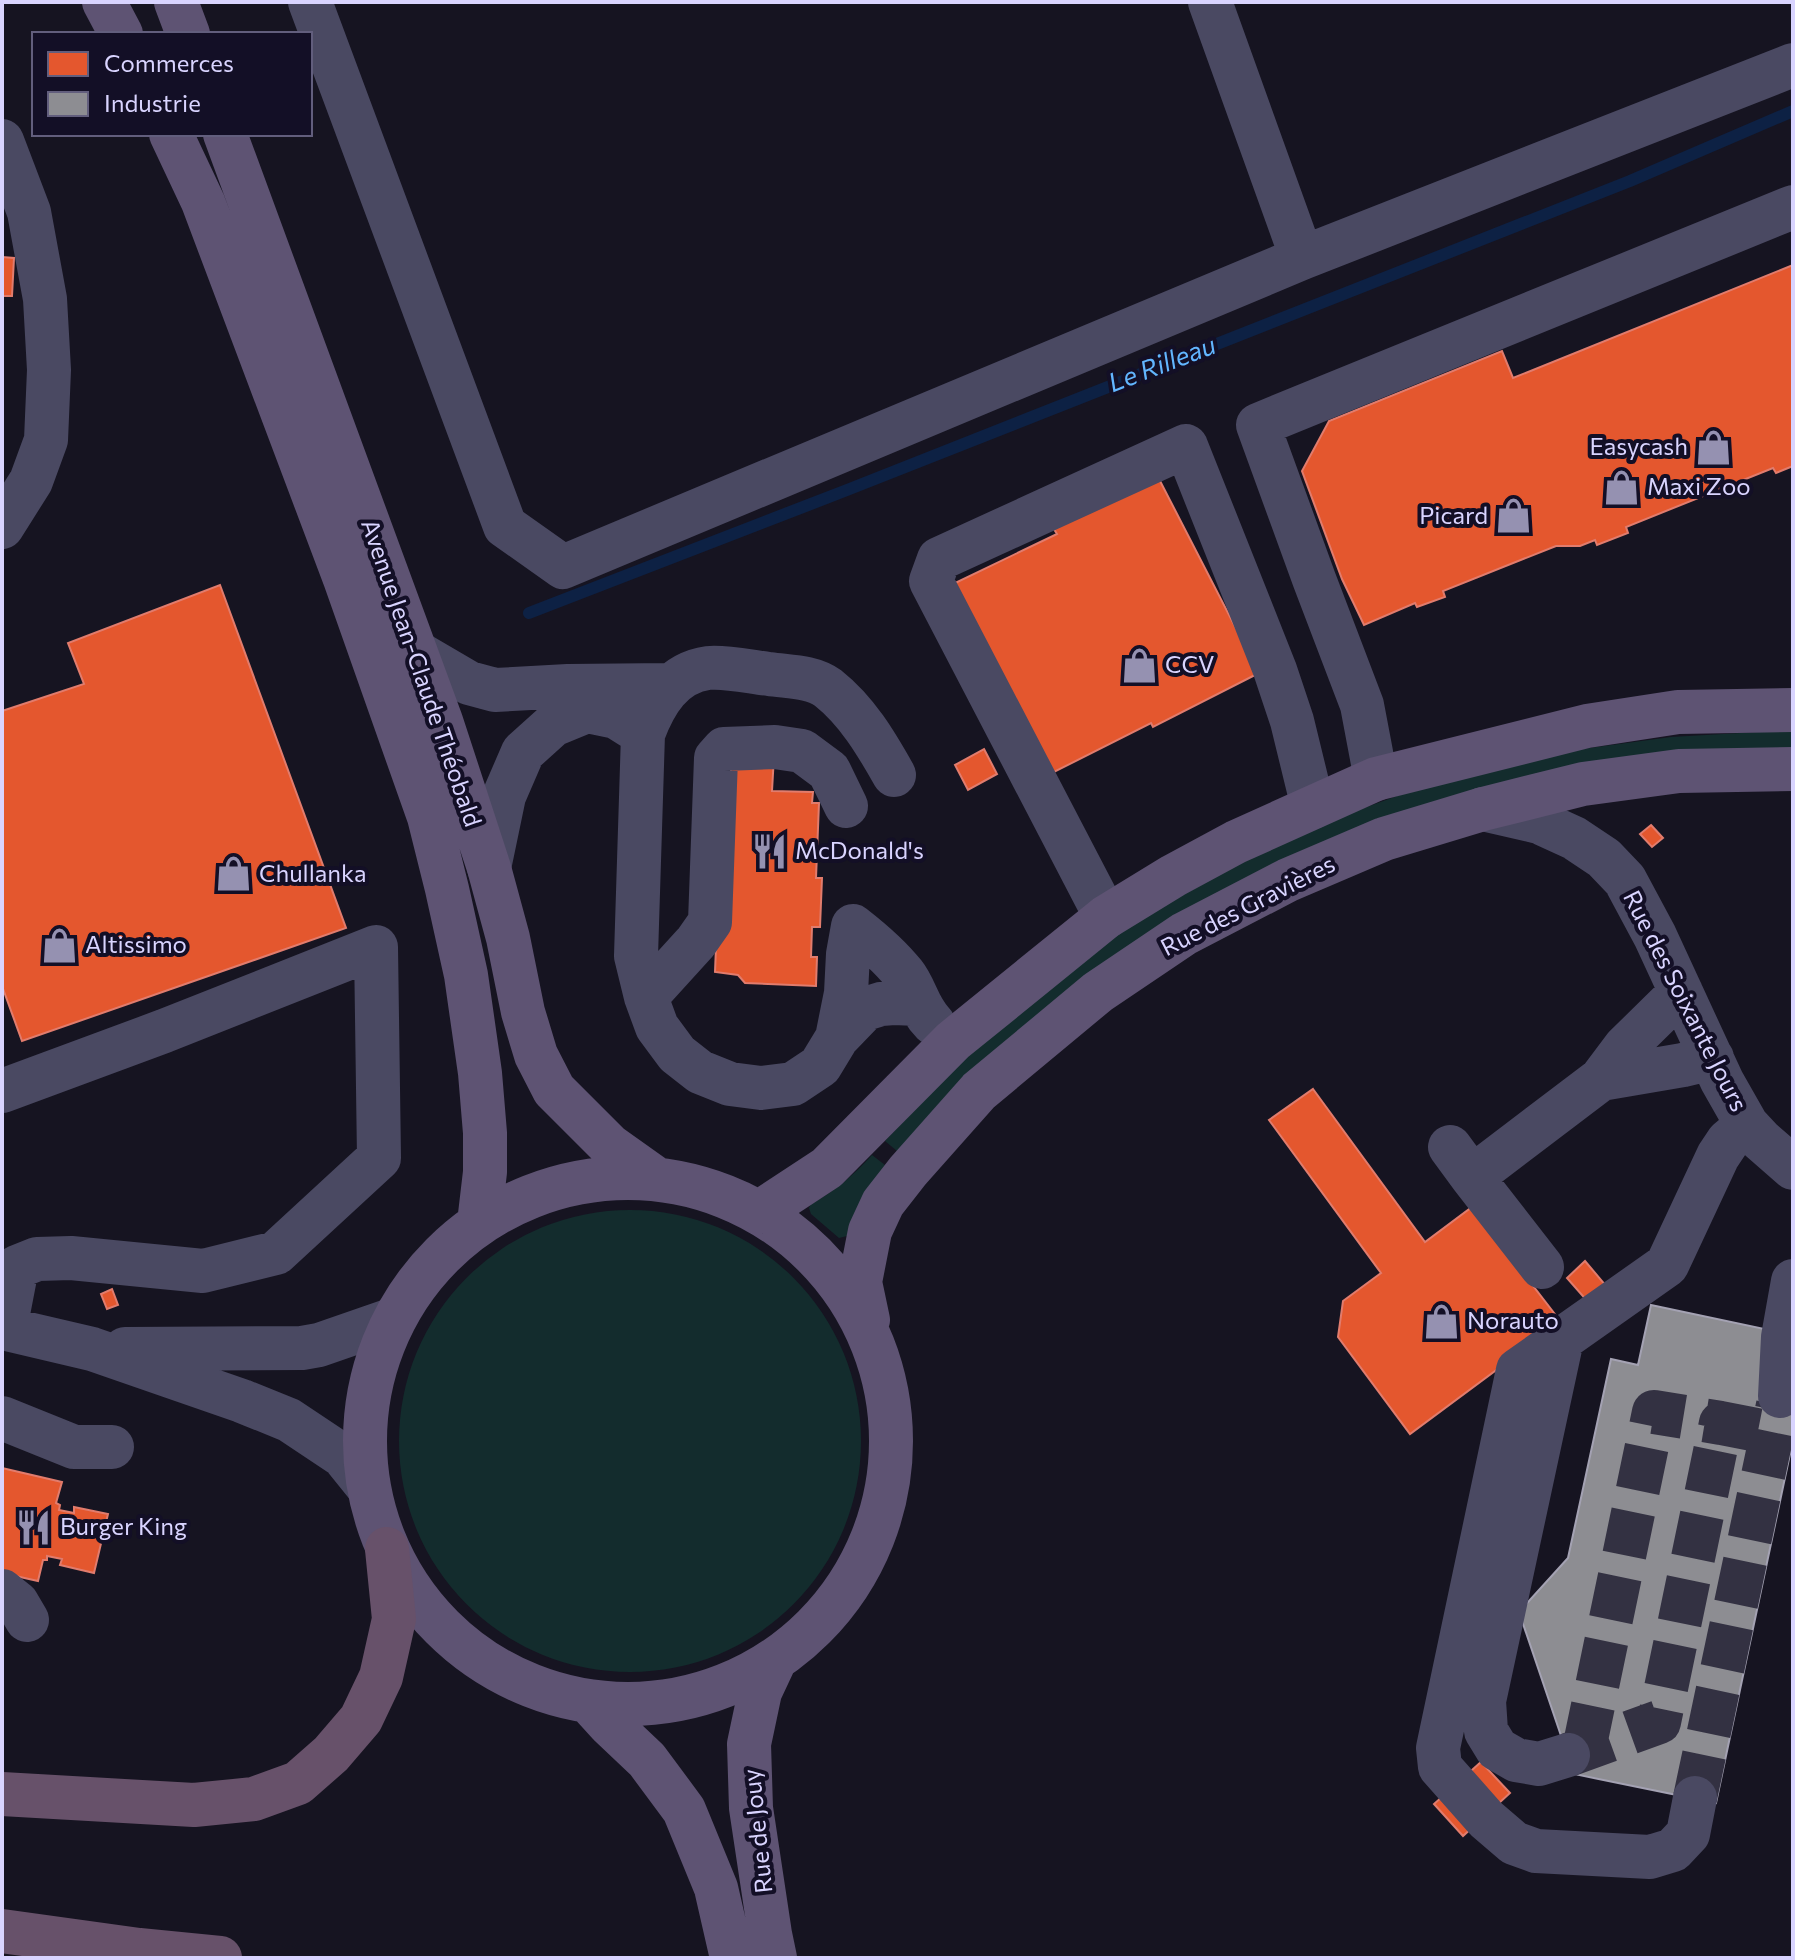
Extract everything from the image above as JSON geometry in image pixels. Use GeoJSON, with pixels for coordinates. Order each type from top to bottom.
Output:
{"type":"FeatureCollection","features":[{"type":"Feature","properties":{"kind":"highway"},"geometry":{"type":"LineString","coordinates":[[2,1794],[194,1805],[254,1799],[298,1783],[331,1754],[361,1719],[381,1677],[394,1619],[387,1549]]}},
{"type":"Feature","properties":{"kind":"highway"},"geometry":{"type":"LineString","coordinates":[[2,1931],[220,1958]]}},
{"type":"Feature","properties":{"kind":"main road"},"geometry":{"type":"LineString","coordinates":[[104,2],[123,32]]}},
{"type":"Feature","properties":{"kind":"main road"},"geometry":{"type":"LineString","coordinates":[[113,2],[123,32]]}},
{"type":"Feature","properties":{"kind":"main road"},"geometry":{"type":"LineString","coordinates":[[176,2],[187,32]]}},
{"type":"Feature","properties":{"kind":"main road","name":"Avenue Jean-Claude Théobald"},"geometry":{"type":"LineString","coordinates":[[172,136],[203,202],[345,579],[429,817],[466,975],[480,1073],[485,1172],[479,1223]]}},
{"type":"Feature","properties":{"kind":"main road","name":"Avenue Jean-Claude Théobald"},"geometry":{"type":"LineString","coordinates":[[226,136],[441,721],[489,868],[536,1055],[554,1090],[610,1146],[655,1178]]}},
{"type":"Feature","properties":{"kind":"main road"},"geometry":{"type":"LineString","coordinates":[[760,1212],[827,1168],[953,1041],[1106,917],[1236,842],[1376,779],[1587,726],[1678,712],[1793,710]]}},
{"type":"Feature","properties":{"kind":"main road","name":"Rue des Gravières"},"geometry":{"type":"LineString","coordinates":[[872,1338],[860,1282],[870,1231],[883,1203],[899,1182],[979,1091],[1098,992],[1184,934],[1288,880],[1384,839],[1483,809],[1583,784],[1679,771],[1793,769]]}},
{"type":"Feature","properties":{"kind":"main road"},"geometry":{"type":"LineString","coordinates":[[610,1177],[655,1178],[698,1186],[760,1212],[803,1243],[844,1288],[872,1338],[885,1377],[892,1440],[887,1495],[871,1545],[848,1587],[810,1632],[775,1660],[728,1685],[687,1698],[637,1705],[589,1702],[541,1690],[487,1664],[447,1633],[417,1599],[387,1549],[368,1487],[365,1428],[374,1371],[394,1319],[425,1271],[479,1223],[542,1191],[610,1177]]}},
{"type":"Feature","properties":{"kind":"main road","name":"Rue de Jouy"},"geometry":{"type":"LineString","coordinates":[[775,1660],[760,1692],[749,1744],[751,1808],[775,1958]]}},
{"type":"Feature","properties":{"kind":"main road","name":"Rue de Jouy"},"geometry":{"type":"LineString","coordinates":[[589,1702],[647,1760],[684,1810],[716,1888],[732,1958]]}},
{"type":"Feature","properties":{"kind":"street"},"geometry":{"type":"LineString","coordinates":[[310,2],[505,526],[563,567],[1302,258],[1793,65]]}},
{"type":"Feature","properties":{"kind":"street"},"geometry":{"type":"LineString","coordinates":[[1210,2],[1302,258]]}},
{"type":"Feature","properties":{"kind":"street"},"geometry":{"type":"LineString","coordinates":[[2,141],[29,212],[45,299],[49,370],[46,440],[31,481],[2,527]]}},
{"type":"Feature","properties":{"kind":"street"},"geometry":{"type":"LineString","coordinates":[[1376,779],[1362,705],[1258,425],[1793,207]]}},
{"type":"Feature","properties":{"kind":"street"},"geometry":{"type":"LineString","coordinates":[[1106,917],[931,581],[939,559],[1186,446],[1275,670],[1292,721],[1313,807]]}},
{"type":"Feature","properties":{"kind":"street"},"geometry":{"type":"LineString","coordinates":[[416,652],[469,683],[495,690],[670,685]]}},
{"type":"Feature","properties":{"kind":"street"},"geometry":{"type":"LineString","coordinates":[[894,775],[853,710],[825,686],[804,678],[710,668],[687,673],[670,685],[651,713],[643,734],[636,956],[657,1027],[677,1054],[700,1072],[730,1084],[761,1088],[793,1084],[820,1066],[837,1038],[865,1009],[881,1004],[918,1004]]}},
{"type":"Feature","properties":{"kind":"street"},"geometry":{"type":"LineString","coordinates":[[646,997],[710,922],[716,758],[724,749],[775,747],[802,751],[829,771],[846,806],[858,748],[853,710]]}},
{"type":"Feature","properties":{"kind":"street"},"geometry":{"type":"LineString","coordinates":[[489,868],[504,796],[523,752],[553,725],[587,711],[616,717],[643,734]]}},
{"type":"Feature","properties":{"kind":"street","name":"Rue des Soixante Jours"},"geometry":{"type":"LineString","coordinates":[[1483,809],[1539,822],[1574,838],[1604,858],[1625,880],[1655,936],[1722,1081],[1747,1125],[1793,1168]]}},
{"type":"Feature","properties":{"kind":"street"},"geometry":{"type":"LineString","coordinates":[[837,1038],[846,993],[853,926],[875,943],[905,976],[929,1019],[953,1041]]}},
{"type":"Feature","properties":{"kind":"street"},"geometry":{"type":"LineString","coordinates":[[2,1091],[152,1036],[376,947],[379,1158],[276,1253],[203,1271],[71,1258],[37,1259],[17,1267],[3,1328],[92,1349],[289,1420],[343,1456],[368,1487]]}},
{"type":"Feature","properties":{"kind":"street"},"geometry":{"type":"LineString","coordinates":[[1601,1079],[1625,1047],[1681,992]]}},
{"type":"Feature","properties":{"kind":"street"},"geometry":{"type":"LineString","coordinates":[[1542,1267],[1461,1162],[1601,1079],[1712,1058]]}},
{"type":"Feature","properties":{"kind":"street"},"geometry":{"type":"LineString","coordinates":[[1695,1798],[1688,1834],[1673,1850],[1650,1857],[1536,1851],[1514,1843],[1486,1819],[1440,1767],[1438,1748],[1518,1370],[1667,1265],[1718,1156],[1728,1141],[1747,1125]]}},
{"type":"Feature","properties":{"kind":"street"},"geometry":{"type":"LineString","coordinates":[[1780,1396],[1783,1337],[1793,1281]]}},
{"type":"Feature","properties":{"kind":"street"},"geometry":{"type":"LineString","coordinates":[[92,1349],[302,1348],[394,1319]]}},
{"type":"Feature","properties":{"kind":"street"},"geometry":{"type":"LineString","coordinates":[[1562,1339],[1484,1701],[1486,1731],[1497,1749],[1516,1760],[1539,1764],[1568,1755]]}},
{"type":"Feature","properties":{"kind":"street"},"geometry":{"type":"LineString","coordinates":[[2,1418],[74,1447],[112,1447]]}},
{"type":"Feature","properties":{"kind":"green space"},"geometry":{"type":"Polygon","coordinates":[[[1793,732],[1793,748],[1357,828],[897,1151],[885,1141],[964,1058],[1099,948],[1145,916],[1253,856],[1350,813],[1411,791],[1582,749],[1671,737],[1793,732]]]}},
{"type":"Feature","properties":{"kind":"green space"},"geometry":{"type":"Polygon","coordinates":[[[872,1155],[885,1165],[864,1194],[847,1236],[839,1238],[811,1214],[809,1208],[844,1182],[872,1155]]]}},
{"type":"Feature","properties":{"kind":"green space"},"geometry":{"type":"Polygon","coordinates":[[[630,1210],[675,1214],[719,1227],[759,1249],[794,1277],[822,1312],[844,1352],[857,1396],[861,1441],[857,1486],[844,1530],[822,1570],[794,1605],[759,1633],[719,1655],[675,1668],[630,1672],[585,1668],[541,1655],[501,1633],[466,1605],[438,1570],[416,1530],[403,1486],[399,1441],[403,1396],[416,1352],[438,1312],[466,1277],[501,1249],[541,1227],[585,1214],[630,1210]]]}},
{"type":"Feature","properties":{"kind":"building: Commerces"},"geometry":{"type":"Polygon","coordinates":[[[2,257],[14,258],[12,296],[2,296],[2,257]]]}},
{"type":"Feature","properties":{"kind":"building: Commerces"},"geometry":{"type":"Polygon","coordinates":[[[1793,265],[1793,466],[1776,473],[1773,468],[1626,527],[1628,533],[1597,545],[1595,540],[1580,546],[1556,546],[1443,591],[1445,597],[1417,607],[1415,603],[1364,625],[1342,579],[1302,471],[1329,421],[1502,351],[1513,378],[1793,265]]]}},
{"type":"Feature","properties":{"kind":"building: Commerces"},"geometry":{"type":"Polygon","coordinates":[[[1158,477],[1259,673],[1153,727],[1151,723],[1046,776],[951,585],[1057,534],[1052,526],[1158,477]]]}},
{"type":"Feature","properties":{"kind":"building: Commerces"},"geometry":{"type":"Polygon","coordinates":[[[220,585],[346,928],[22,1041],[2,986],[2,711],[84,684],[68,643],[220,585]]]}},
{"type":"Feature","properties":{"kind":"building: Commerces"},"geometry":{"type":"Polygon","coordinates":[[[984,749],[997,774],[968,790],[955,765],[984,749]]]}},
{"type":"Feature","properties":{"kind":"building: Commerces","name":"McDonald's"},"geometry":{"type":"Polygon","coordinates":[[[774,756],[772,791],[813,792],[812,803],[819,803],[816,878],[822,878],[820,927],[812,927],[811,957],[817,957],[816,986],[745,983],[738,975],[715,972],[721,822],[732,765],[774,756]]]}},
{"type":"Feature","properties":{"kind":"building: Commerces"},"geometry":{"type":"Polygon","coordinates":[[[1651,825],[1663,838],[1652,847],[1640,834],[1651,825]]]}},
{"type":"Feature","properties":{"kind":"building: Commerces"},"geometry":{"type":"Polygon","coordinates":[[[1313,1089],[1425,1242],[1472,1207],[1561,1322],[1410,1434],[1338,1337],[1343,1301],[1381,1273],[1269,1120],[1313,1089]]]}},
{"type":"Feature","properties":{"kind":"building: Commerces"},"geometry":{"type":"Polygon","coordinates":[[[1585,1261],[1607,1287],[1588,1302],[1567,1278],[1585,1261]]]}},
{"type":"Feature","properties":{"kind":"building: Commerces"},"geometry":{"type":"Polygon","coordinates":[[[112,1289],[118,1305],[107,1309],[101,1294],[112,1289]]]}},
{"type":"Feature","properties":{"kind":"building: Commerces"},"geometry":{"type":"Polygon","coordinates":[[[2,1468],[62,1482],[56,1503],[60,1505],[59,1510],[74,1513],[74,1507],[108,1514],[94,1573],[60,1565],[62,1559],[47,1556],[47,1560],[43,1560],[38,1581],[2,1573],[2,1468]]]}},
{"type":"Feature","properties":{"kind":"building: Commerces"},"geometry":{"type":"Polygon","coordinates":[[[1481,1762],[1510,1793],[1463,1836],[1434,1804],[1481,1762]]]}},
{"type":"Feature","properties":{"kind":"building: Industrie"},"geometry":{"type":"Polygon","coordinates":[[[1651,1305],[1774,1331],[1793,1399],[1793,1440],[1716,1803],[1574,1774],[1519,1612],[1568,1558],[1611,1359],[1638,1365],[1651,1305]]]}},
{"type":"Feature","properties":{"kind":"waterway","name":"Le Rilleau"},"geometry":{"type":"LineString","coordinates":[[529,613],[1630,181],[1793,111]]}},
{"type":"Feature","properties":{"kind":"tunnel"},"geometry":{"type":"LineString","coordinates":[[1695,1798],[1778,1405]]}},
{"type":"Feature","properties":{"kind":"tunnel"},"geometry":{"type":"LineString","coordinates":[[1584,1749],[1654,1412],[1721,1423]]}},
{"type":"Feature","properties":{"kind":"tunnel"},"geometry":{"type":"LineString","coordinates":[[1568,1755],[1659,1722],[1721,1423],[1772,1433]]}},
{"type":"Feature","properties":{"kind":"place","name":"Easycash"},"geometry":{"type":"Point","coordinates":[1714,447]}},
{"type":"Feature","properties":{"kind":"place","name":"Maxi Zoo"},"geometry":{"type":"Point","coordinates":[1621,487]}},
{"type":"Feature","properties":{"kind":"place","name":"Picard"},"geometry":{"type":"Point","coordinates":[1514,516]}},
{"type":"Feature","properties":{"kind":"place","name":"CCV"},"geometry":{"type":"Point","coordinates":[1139,665]}},
{"type":"Feature","properties":{"kind":"place","name":"McDonald's"},"geometry":{"type":"Point","coordinates":[769,851]}},
{"type":"Feature","properties":{"kind":"place","name":"Chullanka"},"geometry":{"type":"Point","coordinates":[233,874]}},
{"type":"Feature","properties":{"kind":"place","name":"Altissimo"},"geometry":{"type":"Point","coordinates":[59,945]}},
{"type":"Feature","properties":{"kind":"place","name":"Norauto"},"geometry":{"type":"Point","coordinates":[1441,1321]}},
{"type":"Feature","properties":{"kind":"place","name":"Burger King"},"geometry":{"type":"Point","coordinates":[34,1527]}}]}
